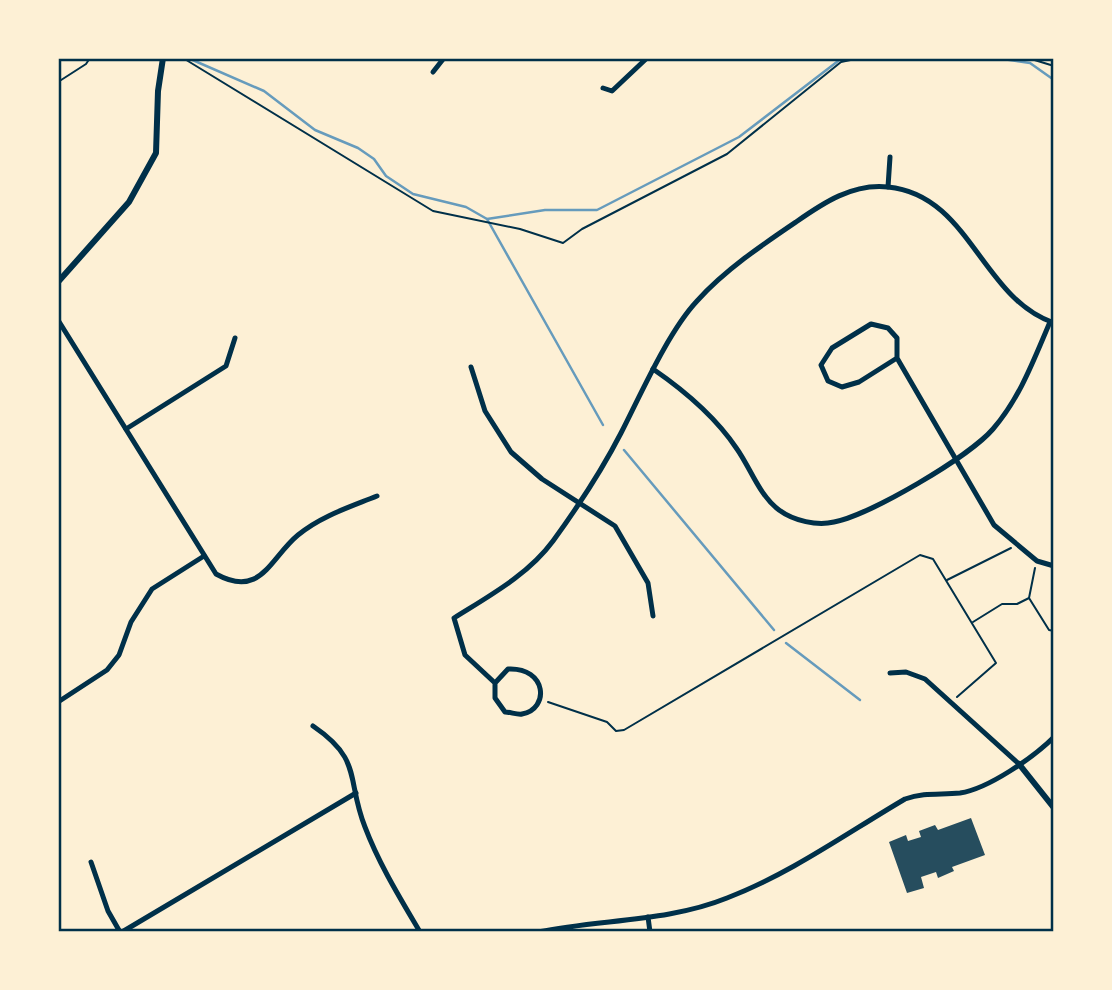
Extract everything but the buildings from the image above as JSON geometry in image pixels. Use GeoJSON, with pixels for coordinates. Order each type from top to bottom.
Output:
{"type":"FeatureCollection","features":[{"type":"Feature","properties":{"kind":"street"},"geometry":{"type":"LineString","coordinates":[[58,282],[129,202],[156,153],[158,91],[163,58]]}},
{"type":"Feature","properties":{"kind":"street"},"geometry":{"type":"LineString","coordinates":[[433,72],[444,58]]}},
{"type":"Feature","properties":{"kind":"street"},"geometry":{"type":"LineString","coordinates":[[603,88],[612,91],[647,58]]}},
{"type":"Feature","properties":{"kind":"street"},"geometry":{"type":"LineString","coordinates":[[888,187],[890,157]]}},
{"type":"Feature","properties":{"kind":"street"},"geometry":{"type":"LineString","coordinates":[[495,682],[465,655],[454,618],[519,577],[552,542],[619,438],[653,369],[696,302],[756,250],[827,201],[858,189],[888,187],[929,201],[964,232],[996,280],[1021,307],[1052,322],[1021,387],[992,430],[955,459],[865,513],[832,523],[802,522],[779,510],[760,489],[736,448],[691,395],[653,369]]}},
{"type":"Feature","properties":{"kind":"street"},"geometry":{"type":"LineString","coordinates":[[58,320],[204,556],[216,574],[230,582],[248,582],[264,573],[298,535],[326,517],[377,496]]}},
{"type":"Feature","properties":{"kind":"street"},"geometry":{"type":"LineString","coordinates":[[897,358],[859,382],[842,387],[828,381],[821,365],[832,348],[871,324],[888,328],[897,338],[897,358],[994,525],[1037,561],[1054,566]]}},
{"type":"Feature","properties":{"kind":"street"},"geometry":{"type":"LineString","coordinates":[[126,429],[226,366],[235,338]]}},
{"type":"Feature","properties":{"kind":"street"},"geometry":{"type":"LineString","coordinates":[[471,367],[485,411],[511,452],[542,479],[615,526],[648,583],[653,616]]}},
{"type":"Feature","properties":{"kind":"street"},"geometry":{"type":"LineString","coordinates":[[58,702],[107,670],[119,655],[131,622],[152,589],[204,556]]}},
{"type":"Feature","properties":{"kind":"street"},"geometry":{"type":"LineString","coordinates":[[508,669],[523,669],[536,677],[540,687],[540,699],[522,715],[505,712],[495,698],[495,682],[508,669]]}},
{"type":"Feature","properties":{"kind":"street"},"geometry":{"type":"LineString","coordinates":[[890,673],[906,672],[925,679],[1019,764],[1054,808]]}},
{"type":"Feature","properties":{"kind":"street"},"geometry":{"type":"LineString","coordinates":[[313,726],[335,742],[352,770],[364,825],[383,867],[420,932]]}},
{"type":"Feature","properties":{"kind":"street"},"geometry":{"type":"LineString","coordinates":[[538,932],[648,917],[725,900],[776,876],[905,799],[924,792],[961,793],[982,785],[1019,764],[1054,737]]}},
{"type":"Feature","properties":{"kind":"street"},"geometry":{"type":"LineString","coordinates":[[91,862],[108,911],[121,932],[356,793]]}},
{"type":"Feature","properties":{"kind":"street"},"geometry":{"type":"LineString","coordinates":[[648,917],[650,932]]}},
{"type":"Feature","properties":{"kind":"path"},"geometry":{"type":"LineString","coordinates":[[58,82],[86,64],[90,58]]}},
{"type":"Feature","properties":{"kind":"path"},"geometry":{"type":"LineString","coordinates":[[183,58],[433,211],[520,229],[563,243],[582,229],[727,154],[841,62],[860,58]]}},
{"type":"Feature","properties":{"kind":"path"},"geometry":{"type":"LineString","coordinates":[[1028,58],[1054,66]]}},
{"type":"Feature","properties":{"kind":"path"},"geometry":{"type":"LineString","coordinates":[[946,580],[1016,545]]}},
{"type":"Feature","properties":{"kind":"path"},"geometry":{"type":"LineString","coordinates":[[540,699],[607,722],[616,731],[624,730],[920,555],[933,559],[996,663],[951,702]]}},
{"type":"Feature","properties":{"kind":"path"},"geometry":{"type":"LineString","coordinates":[[972,622],[1002,604],[1017,604],[1028,597],[1037,561]]}},
{"type":"Feature","properties":{"kind":"path"},"geometry":{"type":"LineString","coordinates":[[1028,597],[1049,630],[1054,631]]}},
{"type":"Feature","properties":{"kind":"waterway"},"geometry":{"type":"LineString","coordinates":[[188,58],[264,91],[315,130],[358,148],[374,159],[386,176],[413,194],[466,207],[487,219],[603,425]]}},
{"type":"Feature","properties":{"kind":"waterway"},"geometry":{"type":"LineString","coordinates":[[487,219],[545,210],[597,210],[739,137],[842,58]]}},
{"type":"Feature","properties":{"kind":"waterway"},"geometry":{"type":"LineString","coordinates":[[996,58],[1030,63],[1054,80]]}},
{"type":"Feature","properties":{"kind":"waterway"},"geometry":{"type":"LineString","coordinates":[[624,450],[774,630]]}},
{"type":"Feature","properties":{"kind":"waterway"},"geometry":{"type":"LineString","coordinates":[[786,643],[860,700]]}}]}
